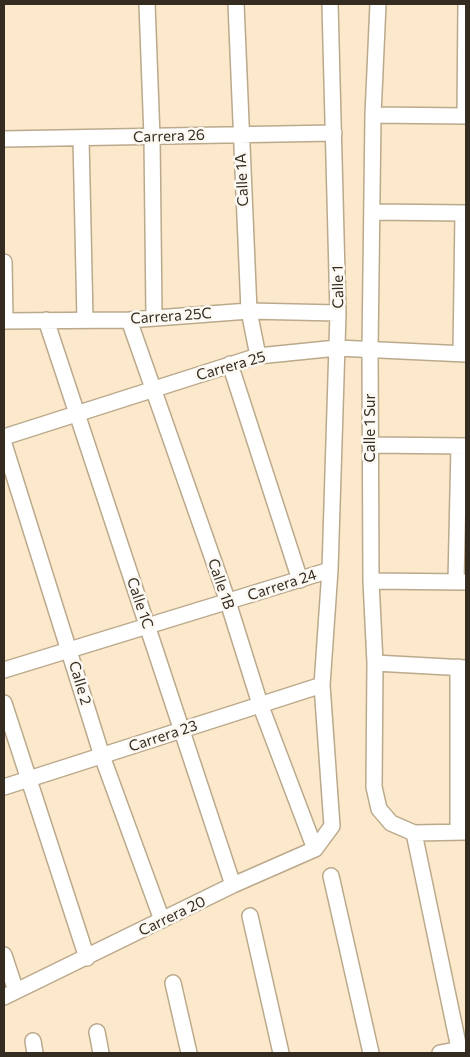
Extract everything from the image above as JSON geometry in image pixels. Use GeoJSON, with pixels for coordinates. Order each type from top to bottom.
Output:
{"type":"FeatureCollection","features":[{"type":"Feature","properties":{"kind":"street"},"geometry":{"type":"LineString","coordinates":[[146,4],[152,137],[154,317]]}},
{"type":"Feature","properties":{"kind":"street","name":"Calle 1A"},"geometry":{"type":"LineString","coordinates":[[236,4],[240,134],[249,311],[258,356]]}},
{"type":"Feature","properties":{"kind":"street","name":"Calle 1"},"geometry":{"type":"LineString","coordinates":[[330,4],[340,348],[330,570]]}},
{"type":"Feature","properties":{"kind":"street","name":"Calle 1 Sur"},"geometry":{"type":"LineString","coordinates":[[378,4],[373,115],[372,212],[365,349],[370,445],[376,794],[379,809],[391,823],[414,833]]}},
{"type":"Feature","properties":{"kind":"street"},"geometry":{"type":"LineString","coordinates":[[373,115],[466,116],[466,4]]}},
{"type":"Feature","properties":{"kind":"street","name":"Carrera 26"},"geometry":{"type":"LineString","coordinates":[[4,139],[334,133]]}},
{"type":"Feature","properties":{"kind":"street"},"geometry":{"type":"LineString","coordinates":[[81,138],[85,320]]}},
{"type":"Feature","properties":{"kind":"street"},"geometry":{"type":"LineString","coordinates":[[372,212],[465,213],[464,353]]}},
{"type":"Feature","properties":{"kind":"street"},"geometry":{"type":"LineString","coordinates":[[4,262],[4,321]]}},
{"type":"Feature","properties":{"kind":"street","name":"Carrera 25C"},"geometry":{"type":"LineString","coordinates":[[4,321],[129,320],[249,311],[338,313]]}},
{"type":"Feature","properties":{"kind":"street","name":"Calle 1C"},"geometry":{"type":"LineString","coordinates":[[46,320],[233,885]]}},
{"type":"Feature","properties":{"kind":"street","name":"Calle 1B"},"geometry":{"type":"LineString","coordinates":[[129,320],[228,602],[260,704],[315,849]]}},
{"type":"Feature","properties":{"kind":"street","name":"Carrera 25"},"geometry":{"type":"LineString","coordinates":[[4,438],[258,356],[340,348],[464,353]]}},
{"type":"Feature","properties":{"kind":"street"},"geometry":{"type":"LineString","coordinates":[[230,364],[300,580]]}},
{"type":"Feature","properties":{"kind":"street","name":"Calle 2"},"geometry":{"type":"LineString","coordinates":[[4,444],[102,756],[162,920]]}},
{"type":"Feature","properties":{"kind":"street"},"geometry":{"type":"LineString","coordinates":[[370,445],[463,446],[461,582],[371,581]]}},
{"type":"Feature","properties":{"kind":"street"},"geometry":{"type":"LineString","coordinates":[[322,685],[330,570]]}},
{"type":"Feature","properties":{"kind":"street","name":"Carrera 24"},"geometry":{"type":"LineString","coordinates":[[4,670],[330,570]]}},
{"type":"Feature","properties":{"kind":"street"},"geometry":{"type":"LineString","coordinates":[[375,663],[462,668],[462,832],[414,833],[462,1050],[440,1053]]}},
{"type":"Feature","properties":{"kind":"street","name":"Carrera 23"},"geometry":{"type":"LineString","coordinates":[[4,787],[322,685]]}},
{"type":"Feature","properties":{"kind":"street","name":"Carrera 20"},"geometry":{"type":"LineString","coordinates":[[10,994],[233,885],[315,849],[332,826],[322,685]]}},
{"type":"Feature","properties":{"kind":"street"},"geometry":{"type":"LineString","coordinates":[[4,703],[87,958]]}},
{"type":"Feature","properties":{"kind":"street"},"geometry":{"type":"LineString","coordinates":[[331,876],[371,1053]]}},
{"type":"Feature","properties":{"kind":"street"},"geometry":{"type":"LineString","coordinates":[[250,916],[281,1053]]}},
{"type":"Feature","properties":{"kind":"street"},"geometry":{"type":"LineString","coordinates":[[4,955],[10,994]]}},
{"type":"Feature","properties":{"kind":"street"},"geometry":{"type":"LineString","coordinates":[[173,983],[189,1053]]}},
{"type":"Feature","properties":{"kind":"street"},"geometry":{"type":"LineString","coordinates":[[97,1032],[101,1053]]}}]}
